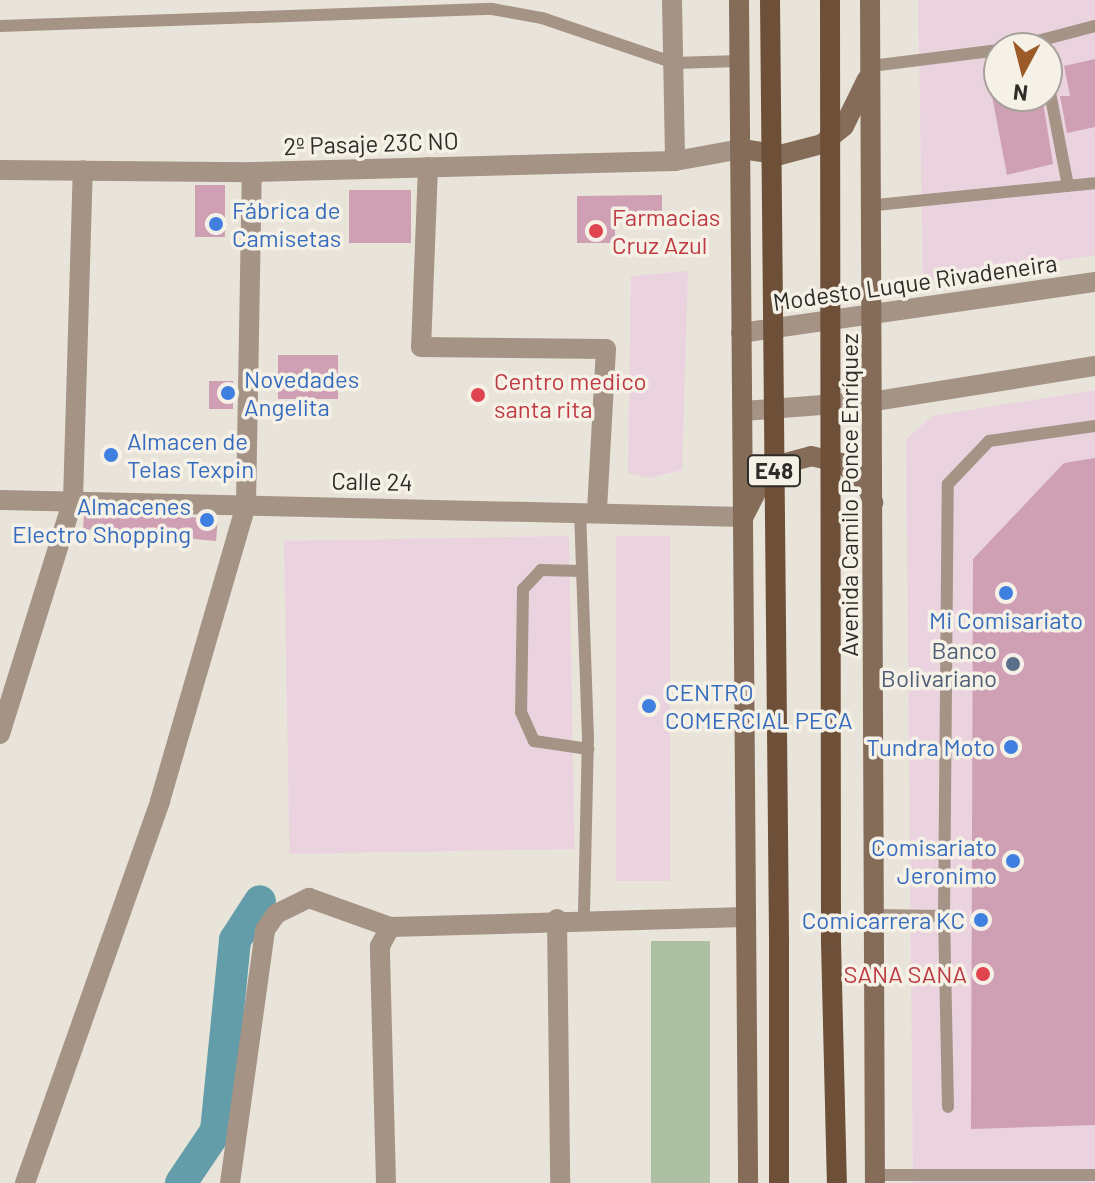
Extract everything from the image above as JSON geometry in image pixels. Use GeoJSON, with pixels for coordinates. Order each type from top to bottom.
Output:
{"type":"FeatureCollection","features":[{"type":"Feature","properties":{"kind":"main road","name":"E48"},"geometry":{"type":"LineString","coordinates":[[739,0],[748,1183]]}},
{"type":"Feature","properties":{"kind":"main road","name":"E48"},"geometry":{"type":"LineString","coordinates":[[770,0],[779,1183]]}},
{"type":"Feature","properties":{"kind":"main road","name":"Avenida Camilo Ponce Enríquez"},"geometry":{"type":"LineString","coordinates":[[830,0],[831,926],[837,1183]]}},
{"type":"Feature","properties":{"kind":"main road","name":"Avenida Camilo Ponce Enríquez"},"geometry":{"type":"LineString","coordinates":[[870,0],[876,205],[875,1179]]}},
{"type":"Feature","properties":{"kind":"main road"},"geometry":{"type":"LineString","coordinates":[[742,149],[780,155],[822,144],[857,107],[871,66]]}},
{"type":"Feature","properties":{"kind":"main road"},"geometry":{"type":"LineString","coordinates":[[744,517],[760,485],[782,464],[811,456],[841,463],[865,482],[876,509]]}},
{"type":"Feature","properties":{"kind":"street"},"geometry":{"type":"LineString","coordinates":[[672,0],[675,161]]}},
{"type":"Feature","properties":{"kind":"street","name":"2º Pasaje 23C NO"},"geometry":{"type":"LineString","coordinates":[[0,170],[252,172],[675,161],[742,149]]}},
{"type":"Feature","properties":{"kind":"street"},"geometry":{"type":"LineString","coordinates":[[428,167],[421,347],[606,349],[588,510]]}},
{"type":"Feature","properties":{"kind":"street"},"geometry":{"type":"LineString","coordinates":[[0,734],[73,500],[83,170]]}},
{"type":"Feature","properties":{"kind":"street"},"geometry":{"type":"LineString","coordinates":[[25,1183],[160,801],[246,505],[252,172]]}},
{"type":"Feature","properties":{"kind":"street","name":"Modesto Luque Rivadeneira"},"geometry":{"type":"LineString","coordinates":[[741,333],[1095,282]]}},
{"type":"Feature","properties":{"kind":"street"},"geometry":{"type":"LineString","coordinates":[[743,411],[876,401],[1095,366]]}},
{"type":"Feature","properties":{"kind":"street","name":"Calle 24"},"geometry":{"type":"LineString","coordinates":[[0,500],[588,510],[744,517]]}},
{"type":"Feature","properties":{"kind":"street"},"geometry":{"type":"LineString","coordinates":[[230,1183],[265,930],[276,914],[309,898],[390,927],[557,919],[746,917]]}},
{"type":"Feature","properties":{"kind":"street"},"geometry":{"type":"LineString","coordinates":[[557,919],[560,1183]]}},
{"type":"Feature","properties":{"kind":"street"},"geometry":{"type":"LineString","coordinates":[[386,1183],[380,946],[390,927]]}},
{"type":"Feature","properties":{"kind":"lane"},"geometry":{"type":"LineString","coordinates":[[0,26],[492,9],[542,18],[674,63],[739,61]]}},
{"type":"Feature","properties":{"kind":"lane"},"geometry":{"type":"LineString","coordinates":[[1063,38],[1095,26]]}},
{"type":"Feature","properties":{"kind":"lane"},"geometry":{"type":"LineString","coordinates":[[871,66],[983,52]]}},
{"type":"Feature","properties":{"kind":"lane"},"geometry":{"type":"LineString","coordinates":[[1054,112],[1068,186]]}},
{"type":"Feature","properties":{"kind":"lane"},"geometry":{"type":"LineString","coordinates":[[876,205],[1095,183]]}},
{"type":"Feature","properties":{"kind":"lane"},"geometry":{"type":"LineString","coordinates":[[948,1107],[944,916],[948,484],[989,441],[1095,426]]}},
{"type":"Feature","properties":{"kind":"lane"},"geometry":{"type":"LineString","coordinates":[[584,919],[588,749],[581,571],[588,510]]}},
{"type":"Feature","properties":{"kind":"lane"},"geometry":{"type":"LineString","coordinates":[[581,571],[541,570],[523,589],[521,712],[534,741],[588,749]]}},
{"type":"Feature","properties":{"kind":"lane"},"geometry":{"type":"LineString","coordinates":[[875,915],[944,916]]}},
{"type":"Feature","properties":{"kind":"lane"},"geometry":{"type":"LineString","coordinates":[[875,1179],[1095,1175]]}},
{"type":"Feature","properties":{"kind":"shaded area"},"geometry":{"type":"Polygon","coordinates":[[[918,0],[1095,0],[1095,255],[923,282],[918,0]]]}},
{"type":"Feature","properties":{"kind":"shaded area"},"geometry":{"type":"Polygon","coordinates":[[[688,271],[682,470],[649,478],[628,473],[631,276],[688,271]]]}},
{"type":"Feature","properties":{"kind":"shaded area"},"geometry":{"type":"Polygon","coordinates":[[[1095,390],[1095,1183],[913,1183],[906,439],[933,416],[1095,390]]]}},
{"type":"Feature","properties":{"kind":"shaded area"},"geometry":{"type":"Polygon","coordinates":[[[569,536],[574,849],[290,854],[284,541],[569,536]]]}},
{"type":"Feature","properties":{"kind":"shaded area"},"geometry":{"type":"Polygon","coordinates":[[[616,536],[670,536],[670,881],[616,881],[616,536]]]}},
{"type":"Feature","properties":{"kind":"green space"},"geometry":{"type":"Polygon","coordinates":[[[651,941],[710,941],[710,1183],[651,1183],[651,941]]]}},
{"type":"Feature","properties":{"kind":"building"},"geometry":{"type":"Polygon","coordinates":[[[1095,59],[1095,127],[1067,133],[1063,96],[1070,96],[1064,66],[1095,59]]]}},
{"type":"Feature","properties":{"kind":"building"},"geometry":{"type":"Polygon","coordinates":[[[995,112],[1045,112],[1053,164],[1007,175],[995,112]]]}},
{"type":"Feature","properties":{"kind":"building"},"geometry":{"type":"Polygon","coordinates":[[[195,185],[225,185],[225,237],[195,237],[195,185]]]}},
{"type":"Feature","properties":{"kind":"building"},"geometry":{"type":"Polygon","coordinates":[[[349,190],[411,190],[411,243],[349,243],[349,190]]]}},
{"type":"Feature","properties":{"kind":"building","name":"Farmacias Cruz Azul"},"geometry":{"type":"Polygon","coordinates":[[[662,195],[662,219],[615,219],[615,243],[577,243],[577,196],[662,195]]]}},
{"type":"Feature","properties":{"kind":"building"},"geometry":{"type":"Polygon","coordinates":[[[278,355],[338,355],[338,399],[278,399],[278,355]]]}},
{"type":"Feature","properties":{"kind":"building"},"geometry":{"type":"Polygon","coordinates":[[[209,381],[233,381],[233,409],[209,409],[209,381]]]}},
{"type":"Feature","properties":{"kind":"building"},"geometry":{"type":"Polygon","coordinates":[[[1095,458],[1095,1125],[971,1129],[973,559],[1064,463],[1095,458]]]}},
{"type":"Feature","properties":{"kind":"building"},"geometry":{"type":"Polygon","coordinates":[[[84,515],[218,518],[216,541],[83,529],[84,515]]]}},
{"type":"Feature","properties":{"kind":"waterway"},"geometry":{"type":"LineString","coordinates":[[181,1183],[216,1131],[235,940],[260,901]]}},
{"type":"Feature","properties":{"kind":"place","name":"Fábrica de Camisetas"},"geometry":{"type":"Point","coordinates":[216,224]}},
{"type":"Feature","properties":{"kind":"place","name":"Farmacias Cruz Azul"},"geometry":{"type":"Point","coordinates":[596,231]}},
{"type":"Feature","properties":{"kind":"place","name":"Novedades Angelita"},"geometry":{"type":"Point","coordinates":[228,393]}},
{"type":"Feature","properties":{"kind":"place","name":"Centro medico santa rita"},"geometry":{"type":"Point","coordinates":[478,395]}},
{"type":"Feature","properties":{"kind":"place","name":"Almacen de Telas Texpin"},"geometry":{"type":"Point","coordinates":[111,455]}},
{"type":"Feature","properties":{"kind":"place","name":"Almacenes Electro Shopping"},"geometry":{"type":"Point","coordinates":[207,520]}},
{"type":"Feature","properties":{"kind":"place","name":"Mi Comisariato"},"geometry":{"type":"Point","coordinates":[1006,593]}},
{"type":"Feature","properties":{"kind":"place","name":"Banco Bolivariano"},"geometry":{"type":"Point","coordinates":[1013,664]}},
{"type":"Feature","properties":{"kind":"place","name":"CENTRO COMERCIAL PECA"},"geometry":{"type":"Point","coordinates":[649,706]}},
{"type":"Feature","properties":{"kind":"place","name":"Tundra Moto"},"geometry":{"type":"Point","coordinates":[1011,747]}},
{"type":"Feature","properties":{"kind":"place","name":"Comisariato Jeronimo"},"geometry":{"type":"Point","coordinates":[1013,861]}},
{"type":"Feature","properties":{"kind":"place","name":"Comicarrera KC"},"geometry":{"type":"Point","coordinates":[981,920]}},
{"type":"Feature","properties":{"kind":"place","name":"SANA SANA"},"geometry":{"type":"Point","coordinates":[983,974]}}]}
